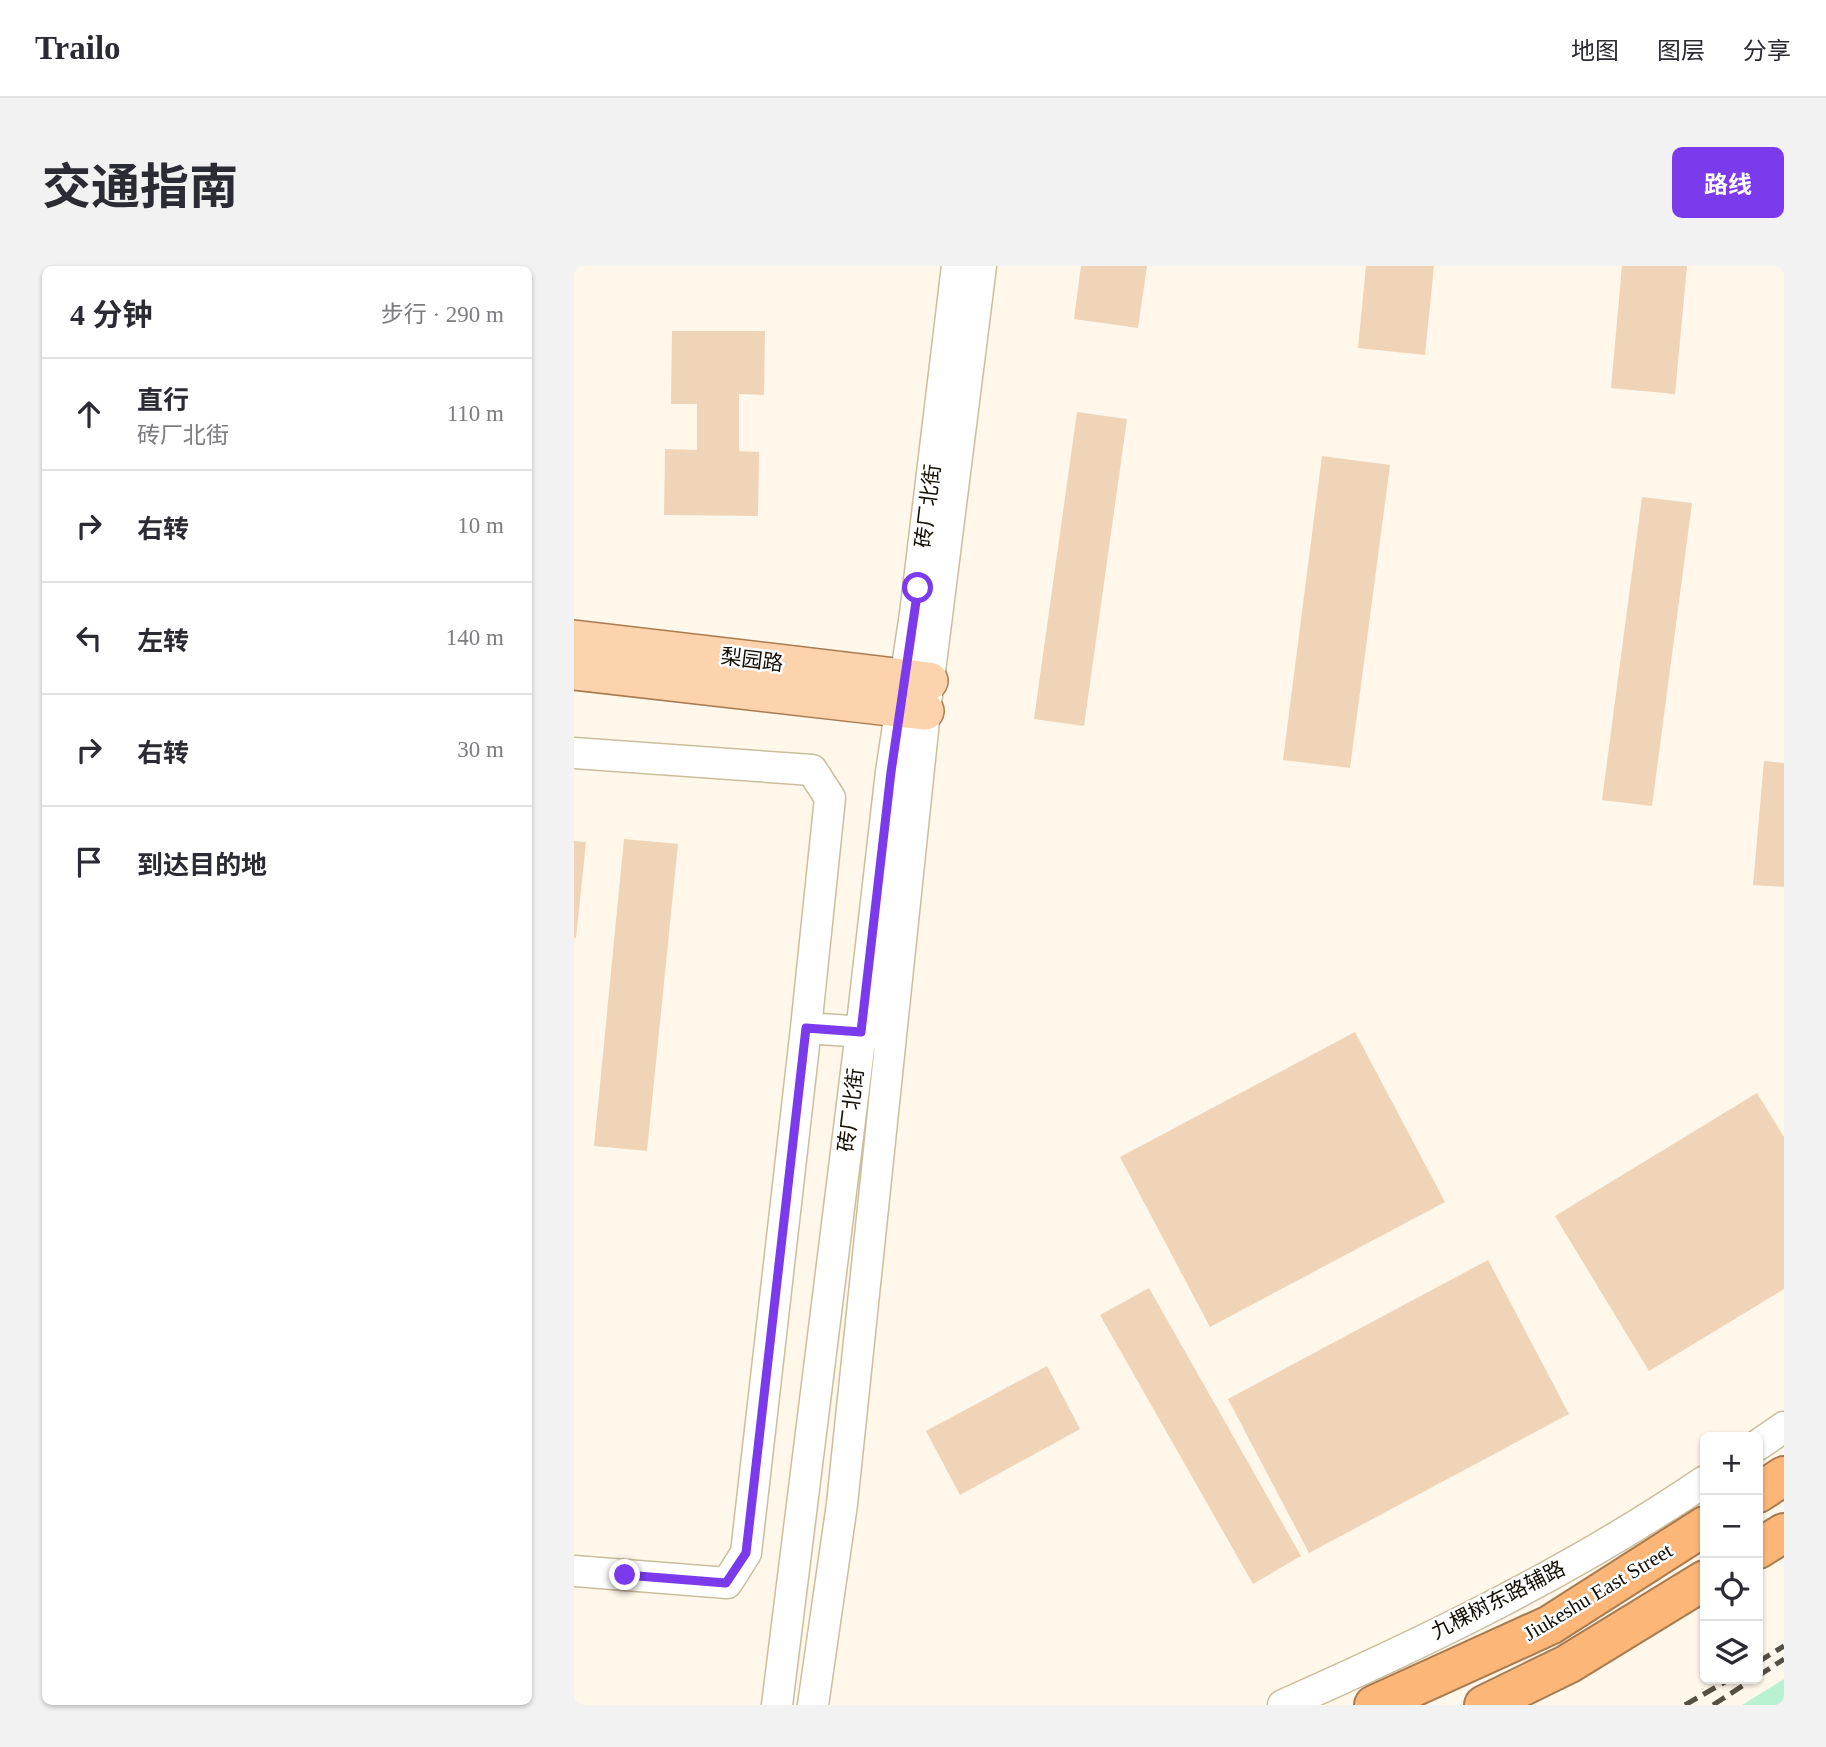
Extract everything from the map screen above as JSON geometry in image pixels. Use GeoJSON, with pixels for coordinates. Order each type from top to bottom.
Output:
{"type":"FeatureCollection","features":[{"type":"Feature","properties":{"kind":"highway"},"geometry":{"type":"LineString","coordinates":[[1763,1490],[1784,1476]]}},
{"type":"Feature","properties":{"kind":"highway","name":"Jiukeshu East Street"},"geometry":{"type":"LineString","coordinates":[[1374,1705],[1550,1625],[1700,1529]]}},
{"type":"Feature","properties":{"kind":"highway"},"geometry":{"type":"LineString","coordinates":[[1763,1546],[1784,1533]]}},
{"type":"Feature","properties":{"kind":"highway","name":"Jiukeshu East Street"},"geometry":{"type":"LineString","coordinates":[[1484,1705],[1568,1664],[1700,1583]]}},
{"type":"Feature","properties":{"kind":"main road","name":"梨园路"},"geometry":{"type":"LineString","coordinates":[[574,639],[915,695]]}},
{"type":"Feature","properties":{"kind":"main road","name":"梨园路"},"geometry":{"type":"LineString","coordinates":[[574,671],[915,695]]}},
{"type":"Feature","properties":{"kind":"street","name":"砖厂北街"},"geometry":{"type":"LineString","coordinates":[[813,1705],[842,1504],[891,1034],[915,695],[957,266]]}},
{"type":"Feature","properties":{"kind":"street","name":"砖厂北街"},"geometry":{"type":"LineString","coordinates":[[777,1705],[891,772],[915,695],[981,266]]}},
{"type":"Feature","properties":{"kind":"street"},"geometry":{"type":"LineString","coordinates":[[574,753],[812,770],[830,797],[746,1553],[726,1583],[574,1571]]}},
{"type":"Feature","properties":{"kind":"street"},"geometry":{"type":"LineString","coordinates":[[806,1028],[891,1034]]}},
{"type":"Feature","properties":{"kind":"street"},"geometry":{"type":"LineString","coordinates":[[1763,1442],[1784,1427]]}},
{"type":"Feature","properties":{"kind":"street","name":"九棵树东路辅路"},"geometry":{"type":"LineString","coordinates":[[1283,1705],[1504,1600],[1590,1553],[1700,1483]]}},
{"type":"Feature","properties":{"kind":"green space"},"geometry":{"type":"Polygon","coordinates":[[[1784,1679],[1784,1705],[1742,1705],[1784,1679]]]}},
{"type":"Feature","properties":{"kind":"building"},"geometry":{"type":"Polygon","coordinates":[[[1081,266],[1147,266],[1138,328],[1074,319],[1081,266]]]}},
{"type":"Feature","properties":{"kind":"building"},"geometry":{"type":"Polygon","coordinates":[[[1366,266],[1434,266],[1425,355],[1358,348],[1366,266]]]}},
{"type":"Feature","properties":{"kind":"building"},"geometry":{"type":"Polygon","coordinates":[[[1622,266],[1687,266],[1675,394],[1611,388],[1622,266]]]}},
{"type":"Feature","properties":{"kind":"building"},"geometry":{"type":"Polygon","coordinates":[[[672,331],[765,331],[764,395],[739,394],[739,451],[759,452],[758,516],[664,515],[665,449],[697,450],[697,404],[671,404],[672,331]]]}},
{"type":"Feature","properties":{"kind":"building"},"geometry":{"type":"Polygon","coordinates":[[[1077,412],[1127,419],[1084,726],[1034,719],[1077,412]]]}},
{"type":"Feature","properties":{"kind":"building"},"geometry":{"type":"Polygon","coordinates":[[[1322,456],[1390,465],[1350,768],[1283,760],[1322,456]]]}},
{"type":"Feature","properties":{"kind":"building"},"geometry":{"type":"Polygon","coordinates":[[[1642,497],[1692,503],[1652,806],[1602,800],[1642,497]]]}},
{"type":"Feature","properties":{"kind":"building"},"geometry":{"type":"Polygon","coordinates":[[[1764,761],[1784,763],[1784,887],[1753,885],[1764,761]]]}},
{"type":"Feature","properties":{"kind":"building"},"geometry":{"type":"Polygon","coordinates":[[[624,839],[678,844],[647,1151],[594,1146],[624,839]]]}},
{"type":"Feature","properties":{"kind":"building"},"geometry":{"type":"Polygon","coordinates":[[[574,841],[586,842],[576,938],[574,938],[574,841]]]}},
{"type":"Feature","properties":{"kind":"building"},"geometry":{"type":"Polygon","coordinates":[[[1355,1032],[1445,1202],[1210,1327],[1120,1157],[1355,1032]]]}},
{"type":"Feature","properties":{"kind":"building"},"geometry":{"type":"Polygon","coordinates":[[[1757,1093],[1784,1137],[1784,1289],[1649,1371],[1555,1216],[1757,1093]]]}},
{"type":"Feature","properties":{"kind":"building"},"geometry":{"type":"Polygon","coordinates":[[[1488,1260],[1569,1414],[1309,1553],[1228,1399],[1488,1260]]]}},
{"type":"Feature","properties":{"kind":"building"},"geometry":{"type":"Polygon","coordinates":[[[1149,1288],[1301,1556],[1253,1584],[1100,1315],[1149,1288]]]}},
{"type":"Feature","properties":{"kind":"building"},"geometry":{"type":"Polygon","coordinates":[[[1047,1366],[1080,1429],[960,1495],[926,1431],[1047,1366]]]}},
{"type":"Feature","properties":{"kind":"railway"},"geometry":{"type":"LineString","coordinates":[[1763,1659],[1784,1646]]}},
{"type":"Feature","properties":{"kind":"railway"},"geometry":{"type":"LineString","coordinates":[[1763,1673],[1784,1659]]}},
{"type":"Feature","properties":{"kind":"railway"},"geometry":{"type":"LineString","coordinates":[[1685,1705],[1721,1684]]}},
{"type":"Feature","properties":{"kind":"railway"},"geometry":{"type":"LineString","coordinates":[[1713,1705],[1745,1684]]}},
{"type":"Feature","properties":{"kind":"route"},"geometry":{"type":"LineString","coordinates":[[625,1575],[726,1583],[746,1553],[806,1028],[861,1032],[891,772],[918,588]]}}]}
